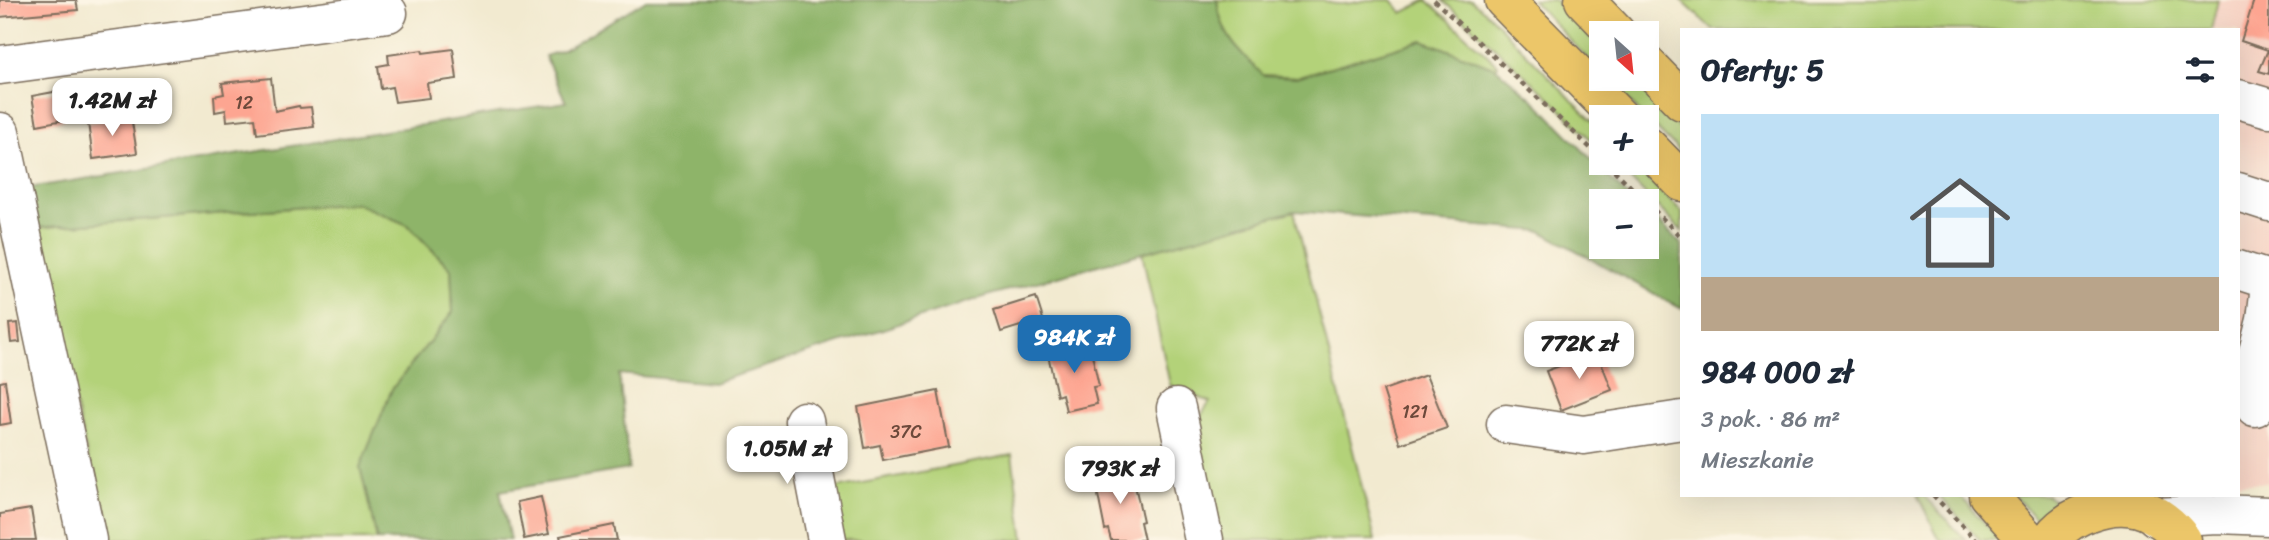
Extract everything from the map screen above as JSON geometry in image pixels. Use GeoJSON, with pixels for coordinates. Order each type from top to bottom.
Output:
{"type":"FeatureCollection","features":[{"type":"Feature","properties":{"kind":"main road"},"geometry":{"type":"LineString","coordinates":[[1584,0],[1604,21]]}},
{"type":"Feature","properties":{"kind":"main road"},"geometry":{"type":"LineString","coordinates":[[1505,2],[1607,105]]}},
{"type":"Feature","properties":{"kind":"main road"},"geometry":{"type":"LineString","coordinates":[[1659,77],[1680,99]]}},
{"type":"Feature","properties":{"kind":"main road"},"geometry":{"type":"LineString","coordinates":[[1659,158],[1680,180]]}},
{"type":"Feature","properties":{"kind":"main road"},"geometry":{"type":"LineString","coordinates":[[1990,497],[2028,540]]}},
{"type":"Feature","properties":{"kind":"main road"},"geometry":{"type":"LineString","coordinates":[[2050,540],[2071,521],[2092,511],[2101,501],[2138,508],[2169,529]]}},
{"type":"Feature","properties":{"kind":"street"},"geometry":{"type":"LineString","coordinates":[[0,65],[388,13]]}},
{"type":"Feature","properties":{"kind":"street"},"geometry":{"type":"LineString","coordinates":[[2240,100],[2269,108]]}},
{"type":"Feature","properties":{"kind":"street"},"geometry":{"type":"LineString","coordinates":[[0,132],[8,206],[87,540]]}},
{"type":"Feature","properties":{"kind":"street"},"geometry":{"type":"LineString","coordinates":[[2240,193],[2269,202]]}},
{"type":"Feature","properties":{"kind":"street"},"geometry":{"type":"LineString","coordinates":[[2240,271],[2269,280]]}},
{"type":"Feature","properties":{"kind":"street"},"geometry":{"type":"LineString","coordinates":[[2254,408],[2255,363],[2266,320],[2269,294]]}},
{"type":"Feature","properties":{"kind":"street"},"geometry":{"type":"LineString","coordinates":[[1176,408],[1205,540]]}},
{"type":"Feature","properties":{"kind":"street"},"geometry":{"type":"LineString","coordinates":[[1506,425],[1584,435],[1680,419]]}},
{"type":"Feature","properties":{"kind":"street"},"geometry":{"type":"LineString","coordinates":[[804,421],[827,540]]}},
{"type":"Feature","properties":{"kind":"street"},"geometry":{"type":"LineString","coordinates":[[2169,529],[2218,514],[2269,516]]}},
{"type":"Feature","properties":{"kind":"path"},"geometry":{"type":"LineString","coordinates":[[1434,0],[1589,147]]}},
{"type":"Feature","properties":{"kind":"path"},"geometry":{"type":"LineString","coordinates":[[1618,175],[1633,189]]}},
{"type":"Feature","properties":{"kind":"path"},"geometry":{"type":"LineString","coordinates":[[1659,215],[1680,236]]}},
{"type":"Feature","properties":{"kind":"path"},"geometry":{"type":"LineString","coordinates":[[1935,497],[1976,540]]}},
{"type":"Feature","properties":{"kind":"shaded area"},"geometry":{"type":"Polygon","coordinates":[[[2218,0],[2269,0],[2269,483],[2240,483],[2240,28],[2211,28],[2218,0]]]}},
{"type":"Feature","properties":{"kind":"green space"},"geometry":{"type":"Polygon","coordinates":[[[646,0],[1217,0],[1222,23],[1232,42],[1263,75],[1297,77],[1422,40],[1496,68],[1538,104],[1589,157],[1589,175],[1607,175],[1620,189],[1589,189],[1589,258],[1541,231],[1294,211],[990,295],[713,383],[619,374],[629,469],[500,491],[510,540],[377,540],[360,467],[392,389],[453,312],[451,269],[408,225],[356,203],[34,228],[28,188],[566,102],[545,56],[563,50],[646,0]]]}},
{"type":"Feature","properties":{"kind":"green space"},"geometry":{"type":"Polygon","coordinates":[[[1217,0],[1323,0],[1340,4],[1392,0],[1402,13],[1427,0],[1498,65],[1496,68],[1422,40],[1297,77],[1262,75],[1232,42],[1222,23],[1217,0]]]}},
{"type":"Feature","properties":{"kind":"green space"},"geometry":{"type":"Polygon","coordinates":[[[1442,0],[1471,0],[1488,14],[1589,118],[1589,138],[1550,98],[1442,0]]]}},
{"type":"Feature","properties":{"kind":"green space"},"geometry":{"type":"Polygon","coordinates":[[[1532,0],[1554,0],[1589,36],[1589,60],[1532,0]]]}},
{"type":"Feature","properties":{"kind":"green space"},"geometry":{"type":"Polygon","coordinates":[[[1681,0],[2218,0],[2211,28],[1711,28],[1681,0]]]}},
{"type":"Feature","properties":{"kind":"green space"},"geometry":{"type":"Polygon","coordinates":[[[1619,91],[1643,91],[1656,105],[1633,105],[1619,91]]]}},
{"type":"Feature","properties":{"kind":"green space"},"geometry":{"type":"Polygon","coordinates":[[[1659,108],[1680,129],[1680,152],[1659,131],[1659,108]]]}},
{"type":"Feature","properties":{"kind":"green space"},"geometry":{"type":"Polygon","coordinates":[[[1626,175],[1645,175],[1659,189],[1640,189],[1626,175]]]}},
{"type":"Feature","properties":{"kind":"green space"},"geometry":{"type":"Polygon","coordinates":[[[1659,189],[1680,210],[1680,229],[1659,208],[1659,189]]]}},
{"type":"Feature","properties":{"kind":"green space"},"geometry":{"type":"Polygon","coordinates":[[[356,203],[408,225],[451,269],[453,312],[392,389],[371,510],[377,540],[107,540],[34,228],[356,203]]]}},
{"type":"Feature","properties":{"kind":"green space"},"geometry":{"type":"Polygon","coordinates":[[[1294,211],[1375,540],[1210,540],[1192,429],[1210,402],[1170,385],[1142,253],[1294,211]]]}},
{"type":"Feature","properties":{"kind":"green space"},"geometry":{"type":"Polygon","coordinates":[[[1659,222],[1680,243],[1680,308],[1592,259],[1659,259],[1659,222]]]}},
{"type":"Feature","properties":{"kind":"green space"},"geometry":{"type":"Polygon","coordinates":[[[1012,455],[1024,540],[839,540],[830,489],[1012,455]]]}},
{"type":"Feature","properties":{"kind":"green space"},"geometry":{"type":"Polygon","coordinates":[[[1918,497],[1925,497],[1966,540],[1940,540],[1918,497]]]}},
{"type":"Feature","properties":{"kind":"green space"},"geometry":{"type":"Polygon","coordinates":[[[1940,497],[1961,497],[2000,540],[1980,540],[1940,497]]]}},
{"type":"Feature","properties":{"kind":"green space"},"geometry":{"type":"Polygon","coordinates":[[[2016,497],[2050,497],[2072,515],[2047,532],[2016,497]]]}},
{"type":"Feature","properties":{"kind":"building"},"geometry":{"type":"Polygon","coordinates":[[[0,0],[76,0],[78,10],[0,17],[0,0]]]}},
{"type":"Feature","properties":{"kind":"building"},"geometry":{"type":"Polygon","coordinates":[[[2254,0],[2269,0],[2269,74],[2259,71],[2268,50],[2241,41],[2254,0]]]}},
{"type":"Feature","properties":{"kind":"building"},"geometry":{"type":"Polygon","coordinates":[[[453,49],[457,79],[427,83],[429,98],[395,102],[392,87],[381,89],[378,66],[389,64],[388,55],[453,49]]]}},
{"type":"Feature","properties":{"kind":"building"},"geometry":{"type":"Polygon","coordinates":[[[271,78],[275,111],[299,106],[311,107],[314,127],[257,134],[255,118],[227,121],[226,110],[215,112],[214,96],[224,94],[222,83],[271,78]]]}},
{"type":"Feature","properties":{"kind":"building"},"geometry":{"type":"Polygon","coordinates":[[[59,91],[64,120],[37,125],[32,96],[59,91]]]}},
{"type":"Feature","properties":{"kind":"building"},"geometry":{"type":"Polygon","coordinates":[[[131,116],[137,153],[93,159],[88,123],[131,116]]]}},
{"type":"Feature","properties":{"kind":"building"},"geometry":{"type":"Polygon","coordinates":[[[1036,297],[1043,319],[1001,332],[994,310],[1036,297]]]}},
{"type":"Feature","properties":{"kind":"building"},"geometry":{"type":"Polygon","coordinates":[[[18,323],[20,342],[11,343],[9,324],[18,323]]]}},
{"type":"Feature","properties":{"kind":"building"},"geometry":{"type":"Polygon","coordinates":[[[1089,341],[1099,386],[1093,387],[1097,404],[1066,411],[1062,394],[1057,396],[1047,350],[1089,341]]]}},
{"type":"Feature","properties":{"kind":"building"},"geometry":{"type":"Polygon","coordinates":[[[1597,352],[1612,390],[1561,410],[1546,371],[1597,352]]]}},
{"type":"Feature","properties":{"kind":"building"},"geometry":{"type":"Polygon","coordinates":[[[1426,375],[1447,428],[1400,444],[1383,390],[1426,375]]]}},
{"type":"Feature","properties":{"kind":"building"},"geometry":{"type":"Polygon","coordinates":[[[5,381],[11,423],[0,425],[0,382],[5,381]]]}},
{"type":"Feature","properties":{"kind":"building"},"geometry":{"type":"Polygon","coordinates":[[[938,391],[949,447],[883,460],[880,445],[865,448],[858,407],[938,391]]]}},
{"type":"Feature","properties":{"kind":"building"},"geometry":{"type":"Polygon","coordinates":[[[1116,468],[1122,474],[1132,472],[1143,521],[1140,522],[1144,540],[1111,540],[1108,529],[1105,530],[1095,480],[1105,478],[1108,470],[1116,468]]]}},
{"type":"Feature","properties":{"kind":"building"},"geometry":{"type":"Polygon","coordinates":[[[541,497],[549,534],[524,539],[517,502],[541,497]]]}},
{"type":"Feature","properties":{"kind":"building"},"geometry":{"type":"Polygon","coordinates":[[[31,509],[36,540],[0,540],[0,514],[31,509]]]}},
{"type":"Feature","properties":{"kind":"building"},"geometry":{"type":"Polygon","coordinates":[[[614,525],[617,540],[561,540],[560,536],[614,525]]]}}]}
